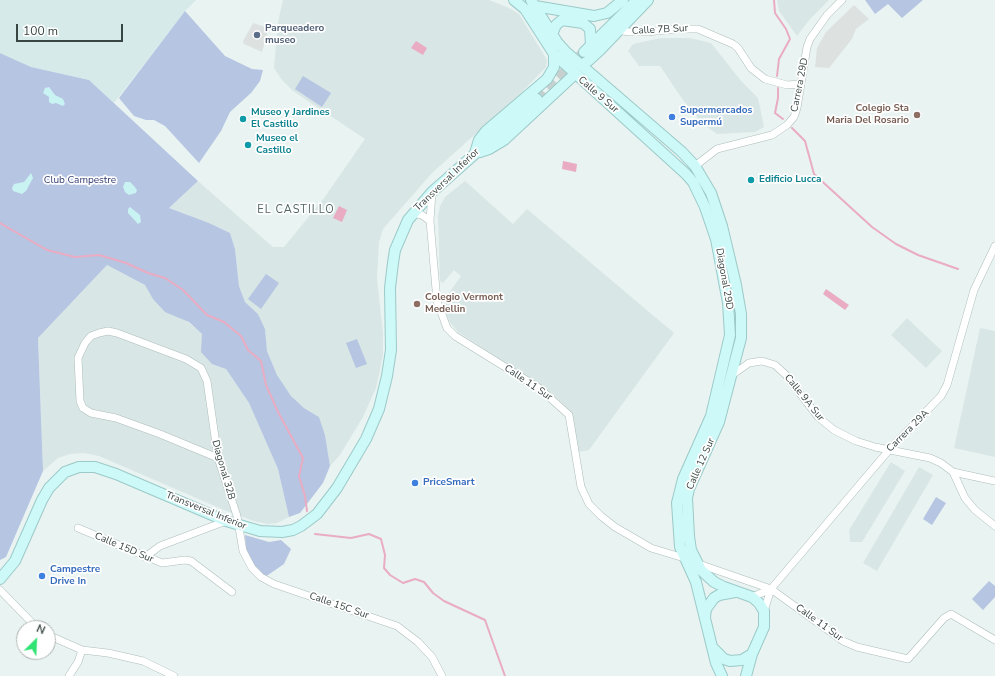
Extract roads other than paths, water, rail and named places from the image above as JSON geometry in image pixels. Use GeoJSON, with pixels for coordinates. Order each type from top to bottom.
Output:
{"type":"FeatureCollection","features":[{"type":"Feature","properties":{"kind":"main road","name":"Calle 9 Sur"},"geometry":{"type":"LineString","coordinates":[[514,0],[524,9],[554,54],[574,74],[677,164],[693,182]]}},
{"type":"Feature","properties":{"kind":"main road"},"geometry":{"type":"LineString","coordinates":[[533,3],[594,16],[607,13],[623,0]]}},
{"type":"Feature","properties":{"kind":"main road"},"geometry":{"type":"LineString","coordinates":[[584,52],[637,0]]}},
{"type":"Feature","properties":{"kind":"main road"},"geometry":{"type":"LineString","coordinates":[[581,65],[588,61],[648,0]]}},
{"type":"Feature","properties":{"kind":"main road","name":"Calle 9 Sur"},"geometry":{"type":"LineString","coordinates":[[533,3],[552,34],[566,52],[682,152],[702,176]]}},
{"type":"Feature","properties":{"kind":"main road"},"geometry":{"type":"LineString","coordinates":[[552,34],[556,25],[562,20],[583,23],[590,29],[591,45]]}},
{"type":"Feature","properties":{"kind":"main road"},"geometry":{"type":"LineString","coordinates":[[475,153],[479,140],[486,131],[547,79],[554,67],[554,54]]}},
{"type":"Feature","properties":{"kind":"main road"},"geometry":{"type":"LineString","coordinates":[[475,153],[489,149],[504,140],[574,74]]}},
{"type":"Feature","properties":{"kind":"main road","name":"Transversal Inferior"},"geometry":{"type":"LineString","coordinates":[[0,579],[15,561],[42,500],[49,488],[65,472],[79,467],[95,467],[116,474],[212,515],[249,529],[271,533],[282,532],[301,526],[317,514],[337,488],[366,439],[379,409],[387,376],[391,350],[390,288],[392,263],[401,234],[413,213],[432,192],[537,100]]}},
{"type":"Feature","properties":{"kind":"main road","name":"Diagonal 29D"},"geometry":{"type":"LineString","coordinates":[[702,176],[711,193],[722,226],[736,285],[741,329],[737,356]]}},
{"type":"Feature","properties":{"kind":"main road","name":"Diagonal 29D"},"geometry":{"type":"LineString","coordinates":[[693,182],[705,207],[716,239],[728,303],[730,335],[720,381]]}},
{"type":"Feature","properties":{"kind":"main road","name":"Calle 12 Sur"},"geometry":{"type":"LineString","coordinates":[[737,356],[719,422],[687,498],[691,550],[696,563],[714,582],[752,597],[759,603],[764,611]]}},
{"type":"Feature","properties":{"kind":"main road","name":"Calle 12 Sur"},"geometry":{"type":"LineString","coordinates":[[720,381],[707,428],[679,491],[677,502],[680,547],[696,582],[716,664],[722,676]]}},
{"type":"Feature","properties":{"kind":"main road"},"geometry":{"type":"LineString","coordinates":[[0,569],[15,561]]}},
{"type":"Feature","properties":{"kind":"main road"},"geometry":{"type":"LineString","coordinates":[[704,618],[706,609],[714,598],[728,592],[739,592]]}},
{"type":"Feature","properties":{"kind":"main road"},"geometry":{"type":"LineString","coordinates":[[746,676],[752,654],[764,627],[764,611]]}},
{"type":"Feature","properties":{"kind":"main road"},"geometry":{"type":"LineString","coordinates":[[712,647],[724,659],[730,661],[742,660],[752,654]]}},
{"type":"Feature","properties":{"kind":"street","name":"Carrera 29D"},"geometry":{"type":"LineString","coordinates":[[695,166],[717,149],[728,145],[757,139],[781,130],[794,117],[807,47],[810,39],[827,15],[842,0]]}},
{"type":"Feature","properties":{"kind":"street","name":"Calle 7B Sur"},"geometry":{"type":"LineString","coordinates":[[619,30],[629,32],[647,32],[675,29],[698,29],[733,44],[738,48],[751,68],[765,79],[787,85],[801,84]]}},
{"type":"Feature","properties":{"kind":"street","name":"Calle 11 Sur"},"geometry":{"type":"LineString","coordinates":[[432,192],[430,221],[437,301],[447,328],[455,336],[539,388],[569,415],[581,487],[589,504],[601,516],[615,527],[651,548],[684,558]]}},
{"type":"Feature","properties":{"kind":"street"},"geometry":{"type":"LineString","coordinates":[[413,213],[422,215],[430,221]]}},
{"type":"Feature","properties":{"kind":"street","name":"Carrera 29A"},"geometry":{"type":"LineString","coordinates":[[764,611],[771,589],[889,450],[932,407],[948,386],[963,324],[974,290],[995,246]]}},
{"type":"Feature","properties":{"kind":"street","name":"Diagonal 32B"},"geometry":{"type":"LineString","coordinates":[[218,458],[160,434],[116,418],[91,413],[83,408],[80,401],[78,358],[85,343],[92,336],[108,331],[186,359],[201,368],[207,381],[218,458],[238,525]]}},
{"type":"Feature","properties":{"kind":"street","name":"Calle 9A Sur"},"geometry":{"type":"LineString","coordinates":[[737,356],[749,363],[762,362],[775,365],[786,375],[805,401],[826,424],[856,441],[889,450],[930,458],[941,463],[953,472],[995,480]]}},
{"type":"Feature","properties":{"kind":"street"},"geometry":{"type":"LineString","coordinates":[[732,375],[749,363]]}},
{"type":"Feature","properties":{"kind":"street"},"geometry":{"type":"LineString","coordinates":[[953,472],[965,498],[975,510],[995,526]]}},
{"type":"Feature","properties":{"kind":"street"},"geometry":{"type":"LineString","coordinates":[[207,527],[212,515]]}},
{"type":"Feature","properties":{"kind":"street"},"geometry":{"type":"LineString","coordinates":[[145,557],[160,546],[226,520]]}},
{"type":"Feature","properties":{"kind":"street","name":"Calle 15C Sur"},"geometry":{"type":"LineString","coordinates":[[238,525],[243,551],[246,558],[252,568],[261,577],[274,584],[397,626],[418,642],[432,657],[442,676]]}},
{"type":"Feature","properties":{"kind":"street","name":"Calle 15D Sur"},"geometry":{"type":"LineString","coordinates":[[78,528],[145,557],[166,564],[179,560],[191,561],[232,592]]}},
{"type":"Feature","properties":{"kind":"street"},"geometry":{"type":"LineString","coordinates":[[241,537],[249,529]]}},
{"type":"Feature","properties":{"kind":"street","name":"Calle 11 Sur"},"geometry":{"type":"LineString","coordinates":[[696,563],[771,589],[843,641],[857,647],[908,659],[944,618],[950,614],[995,640]]}},
{"type":"Feature","properties":{"kind":"street","name":"Carrera 29A"},"geometry":{"type":"LineString","coordinates":[[752,597],[771,589]]}},
{"type":"Feature","properties":{"kind":"street"},"geometry":{"type":"LineString","coordinates":[[0,590],[29,620]]}},
{"type":"Feature","properties":{"kind":"street"},"geometry":{"type":"LineString","coordinates":[[56,639],[82,650],[127,656],[143,661],[174,676]]}},
{"type":"Feature","properties":{"kind":"street"},"geometry":{"type":"LineString","coordinates":[[69,676],[78,662],[82,650]]}},
{"type":"Feature","properties":{"kind":"waterway"},"geometry":{"type":"LineString","coordinates":[[774,0],[775,13],[786,29],[790,39],[779,59],[777,76]]}},
{"type":"Feature","properties":{"kind":"waterway"},"geometry":{"type":"LineString","coordinates":[[778,88],[775,113],[783,119]]}},
{"type":"Feature","properties":{"kind":"waterway"},"geometry":{"type":"LineString","coordinates":[[792,128],[805,141],[814,174],[872,227],[896,244],[918,255],[958,269]]}},
{"type":"Feature","properties":{"kind":"waterway"},"geometry":{"type":"LineString","coordinates":[[0,223],[47,250],[75,257],[99,255],[126,263],[148,273],[165,278],[183,290],[207,315],[224,322],[241,336],[248,350],[261,361],[266,385],[278,412],[303,458],[299,476],[305,496],[307,511]]}},
{"type":"Feature","properties":{"kind":"waterway"},"geometry":{"type":"LineString","coordinates":[[315,534],[351,538],[369,534],[381,539],[385,555],[384,568],[390,575],[403,583],[415,579],[424,582],[433,593],[444,601],[485,620],[505,676]]}},
{"type":"Feature","properties":{"kind":"tunnel"},"geometry":{"type":"LineString","coordinates":[[537,99],[584,52]]}},
{"type":"Feature","properties":{"kind":"place","name":"Parqueadero museo"},"geometry":{"type":"Point","coordinates":[257,35]}},
{"type":"Feature","properties":{"kind":"place","name":"Colegio Sta Maria Del Rosario"},"geometry":{"type":"Point","coordinates":[917,115]}},
{"type":"Feature","properties":{"kind":"place","name":"Supermercados Supermú"},"geometry":{"type":"Point","coordinates":[672,117]}},
{"type":"Feature","properties":{"kind":"place","name":"Museo y Jardines El Castillo"},"geometry":{"type":"Point","coordinates":[243,119]}},
{"type":"Feature","properties":{"kind":"place","name":"Museo el Castillo"},"geometry":{"type":"Point","coordinates":[248,145]}},
{"type":"Feature","properties":{"kind":"place","name":"Edificio Lucca"},"geometry":{"type":"Point","coordinates":[751,180]}},
{"type":"Feature","properties":{"kind":"place","name":"Colegio Vermont Medellin"},"geometry":{"type":"Point","coordinates":[417,304]}},
{"type":"Feature","properties":{"kind":"place","name":"PriceSmart"},"geometry":{"type":"Point","coordinates":[415,483]}},
{"type":"Feature","properties":{"kind":"place","name":"Campestre Drive In"},"geometry":{"type":"Point","coordinates":[42,576]}},
{"type":"Feature","properties":{"kind":"district","name":"EL CASTILLO"},"geometry":{"type":"Point","coordinates":[296,210]}},
{"type":"Feature","properties":{"kind":"park label","name":"Club Campestre"},"geometry":{"type":"Point","coordinates":[80,181]}}]}
